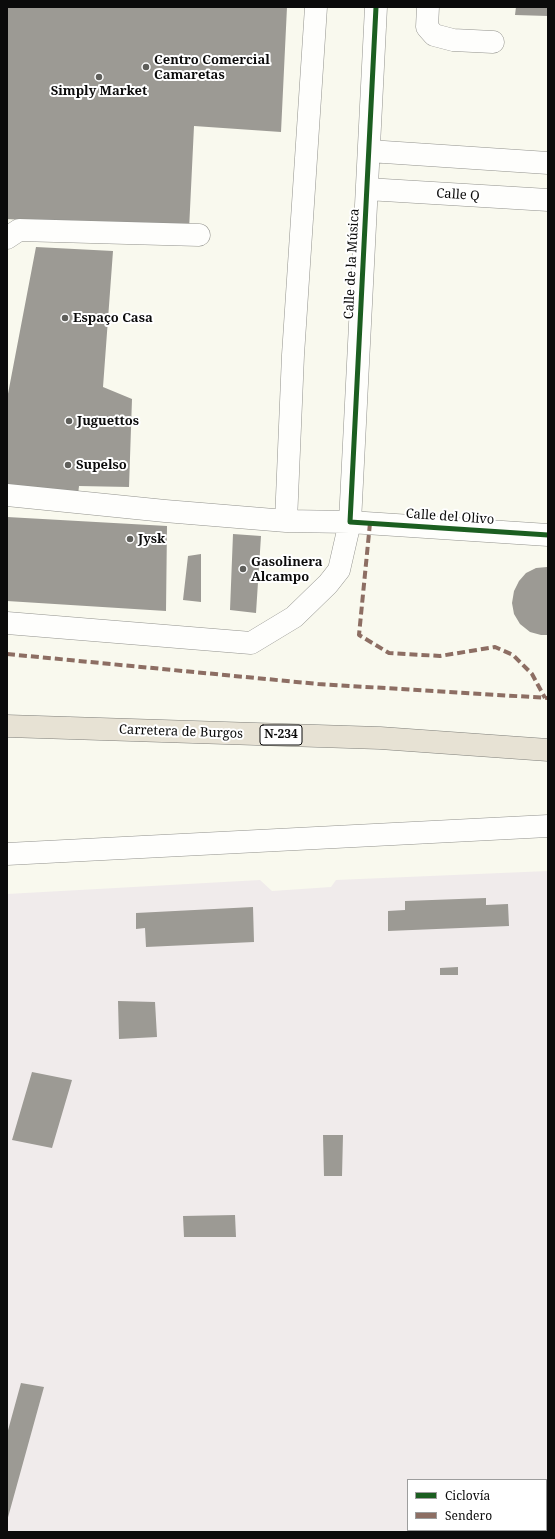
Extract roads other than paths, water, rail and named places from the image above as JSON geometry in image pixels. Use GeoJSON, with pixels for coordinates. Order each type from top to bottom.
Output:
{"type":"FeatureCollection","features":[{"type":"Feature","properties":{"kind":"highway","name":"Carretera de Burgos"},"geometry":{"type":"LineString","coordinates":[[7,726],[380,738],[548,737]]}},
{"type":"Feature","properties":{"kind":"highway","name":"Carretera de Burgos"},"geometry":{"type":"LineString","coordinates":[[380,738],[548,750]]}},
{"type":"Feature","properties":{"kind":"street"},"geometry":{"type":"LineString","coordinates":[[286,521],[293,355],[316,7]]}},
{"type":"Feature","properties":{"kind":"street","name":"Calle de la Música"},"geometry":{"type":"LineString","coordinates":[[7,623],[251,643],[294,617],[328,584],[339,570],[350,522],[376,7]]}},
{"type":"Feature","properties":{"kind":"street"},"geometry":{"type":"LineString","coordinates":[[428,7],[427,27],[434,35],[453,40],[493,42]]}},
{"type":"Feature","properties":{"kind":"street"},"geometry":{"type":"LineString","coordinates":[[369,151],[548,162]]}},
{"type":"Feature","properties":{"kind":"street","name":"Calle Q"},"geometry":{"type":"LineString","coordinates":[[367,189],[548,200]]}},
{"type":"Feature","properties":{"kind":"street"},"geometry":{"type":"LineString","coordinates":[[11,232],[199,235]]}},
{"type":"Feature","properties":{"kind":"street","name":"Calle del Olivo"},"geometry":{"type":"LineString","coordinates":[[7,495],[165,511],[286,521],[350,522],[548,535]]}},
{"type":"Feature","properties":{"kind":"street"},"geometry":{"type":"LineString","coordinates":[[7,854],[548,826]]}},
{"type":"Feature","properties":{"kind":"place","name":"Centro Comercial Camaretas"},"geometry":{"type":"Point","coordinates":[146,67]}},
{"type":"Feature","properties":{"kind":"place","name":"Simply Market"},"geometry":{"type":"Point","coordinates":[99,77]}},
{"type":"Feature","properties":{"kind":"place","name":"Espaço Casa"},"geometry":{"type":"Point","coordinates":[65,318]}},
{"type":"Feature","properties":{"kind":"place","name":"Juguettos"},"geometry":{"type":"Point","coordinates":[69,421]}},
{"type":"Feature","properties":{"kind":"place","name":"Supelso"},"geometry":{"type":"Point","coordinates":[68,465]}},
{"type":"Feature","properties":{"kind":"place","name":"Jysk"},"geometry":{"type":"Point","coordinates":[130,539]}},
{"type":"Feature","properties":{"kind":"place","name":"Gasolinera Alcampo"},"geometry":{"type":"Point","coordinates":[243,569]}}]}
